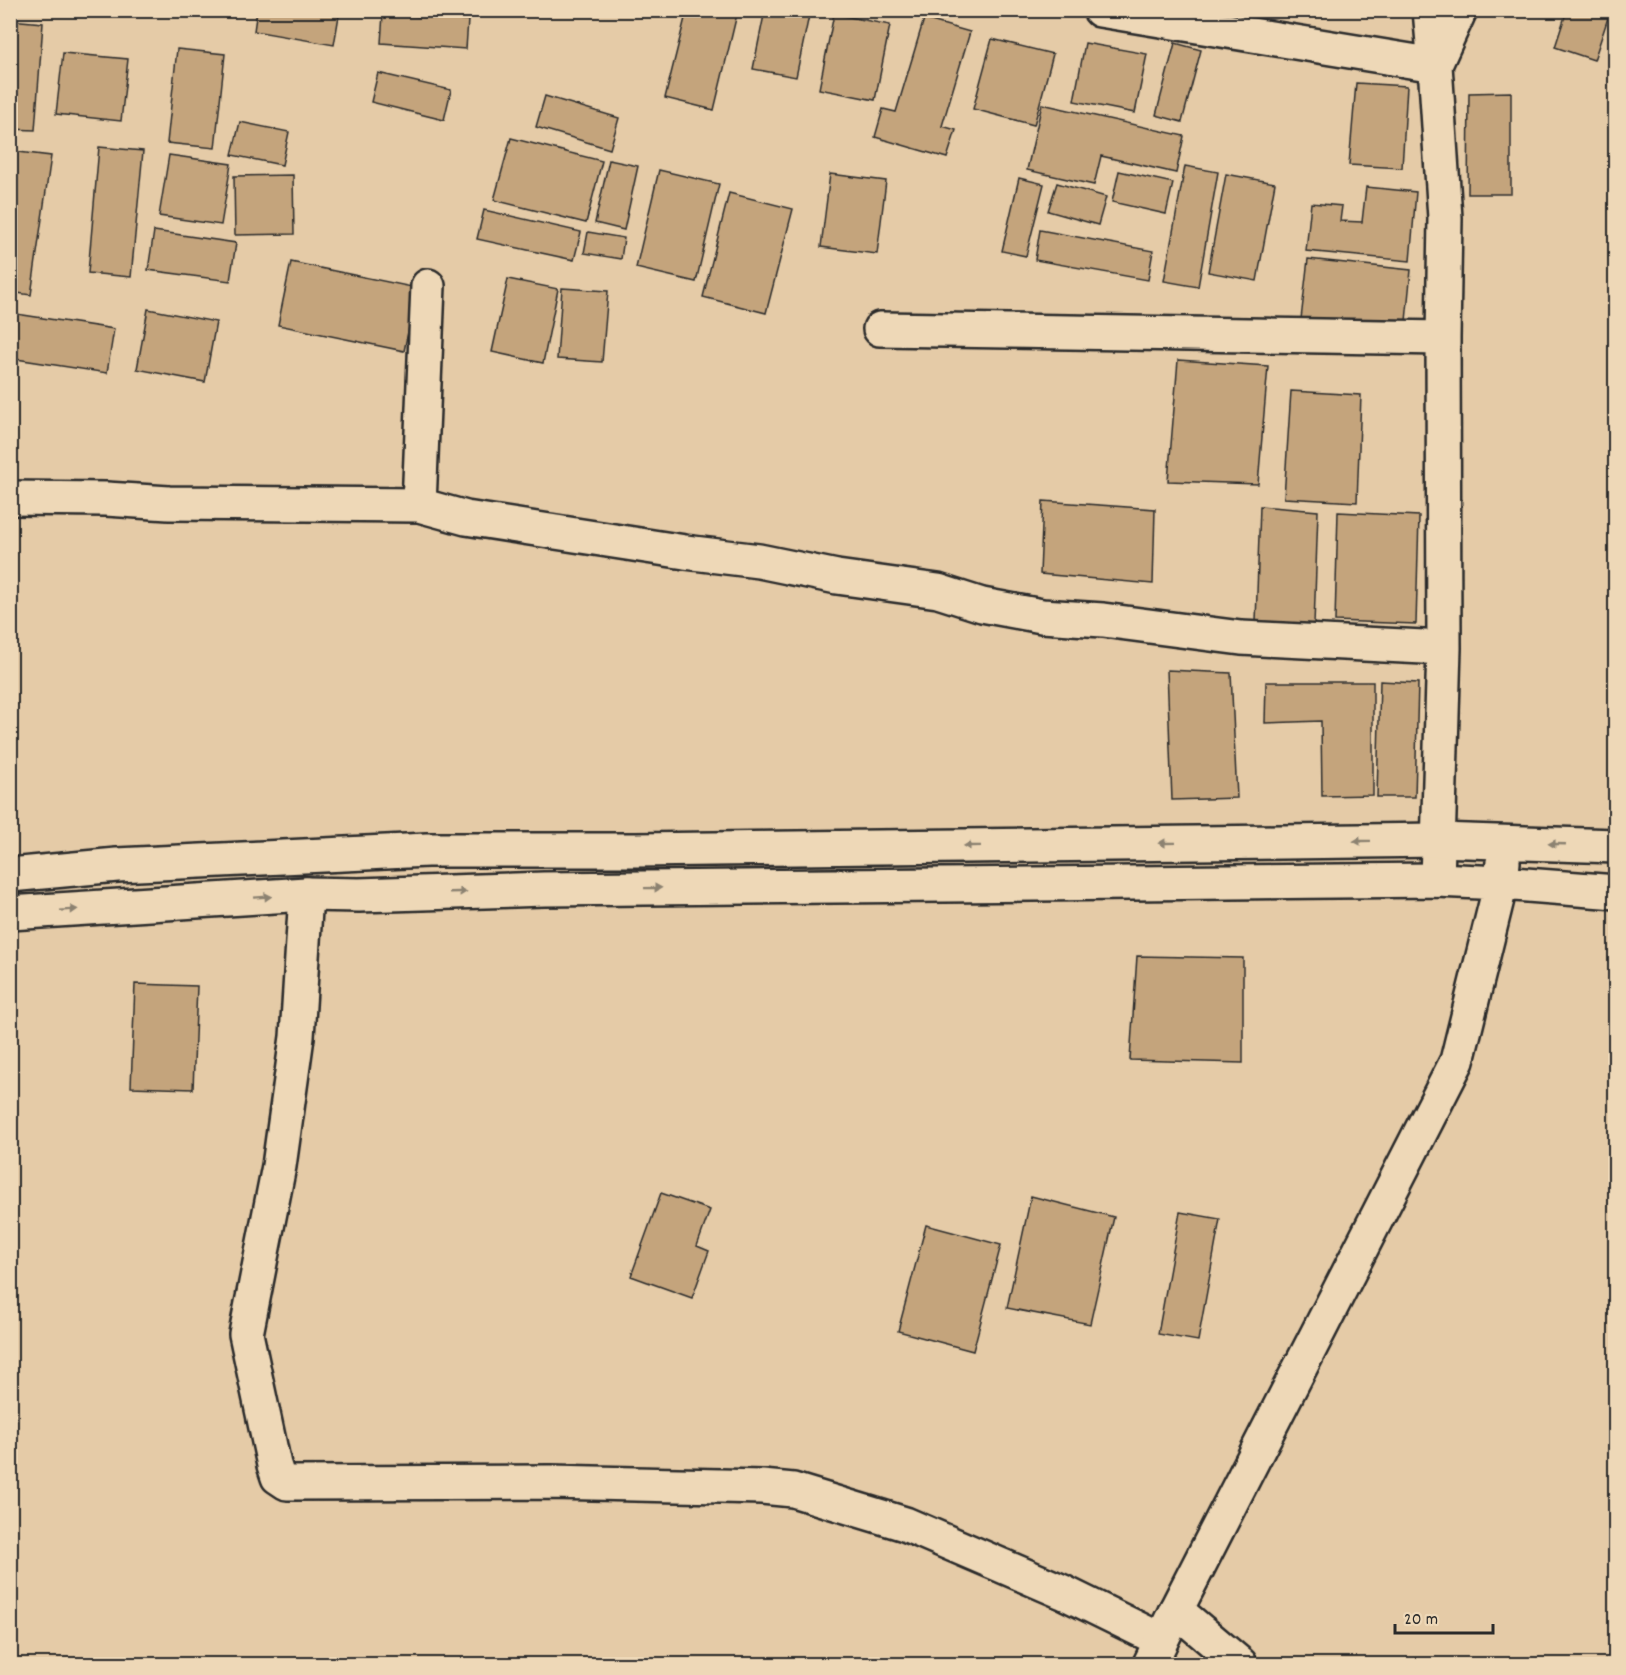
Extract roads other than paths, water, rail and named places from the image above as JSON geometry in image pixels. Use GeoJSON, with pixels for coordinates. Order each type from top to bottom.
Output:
{"type":"FeatureCollection","features":[{"type":"Feature","properties":{"kind":"street"},"geometry":{"type":"LineString","coordinates":[[1100,10],[1435,65]]}},
{"type":"Feature","properties":{"kind":"street"},"geometry":{"type":"LineString","coordinates":[[1430,10],[1445,218],[1444,648],[1437,880]]}},
{"type":"Feature","properties":{"kind":"street"},"geometry":{"type":"LineString","coordinates":[[1435,65],[1460,10]]}},
{"type":"Feature","properties":{"kind":"street"},"geometry":{"type":"LineString","coordinates":[[418,505],[428,286]]}},
{"type":"Feature","properties":{"kind":"street"},"geometry":{"type":"LineString","coordinates":[[880,329],[1443,338]]}},
{"type":"Feature","properties":{"kind":"street"},"geometry":{"type":"LineString","coordinates":[[10,498],[106,499],[169,503],[418,505],[466,518],[685,552],[759,561],[837,577],[938,591],[982,605],[1042,616],[1103,620],[1241,638],[1444,648]]}},
{"type":"Feature","properties":{"kind":"street"},"geometry":{"type":"LineString","coordinates":[[10,875],[117,866],[427,850],[636,850],[1439,840],[1616,846]]}},
{"type":"Feature","properties":{"kind":"street"},"geometry":{"type":"LineString","coordinates":[[306,894],[297,1036],[279,1166],[246,1334],[278,1477],[287,1483],[551,1482],[762,1487],[793,1490],[905,1524],[1063,1592],[1156,1652],[1457,1061],[1501,883],[1504,843]]}},
{"type":"Feature","properties":{"kind":"street"},"geometry":{"type":"LineString","coordinates":[[10,914],[306,894],[359,895],[556,888],[1437,880],[1616,892]]}},
{"type":"Feature","properties":{"kind":"street"},"geometry":{"type":"LineString","coordinates":[[1176,1610],[1240,1665]]}}]}
